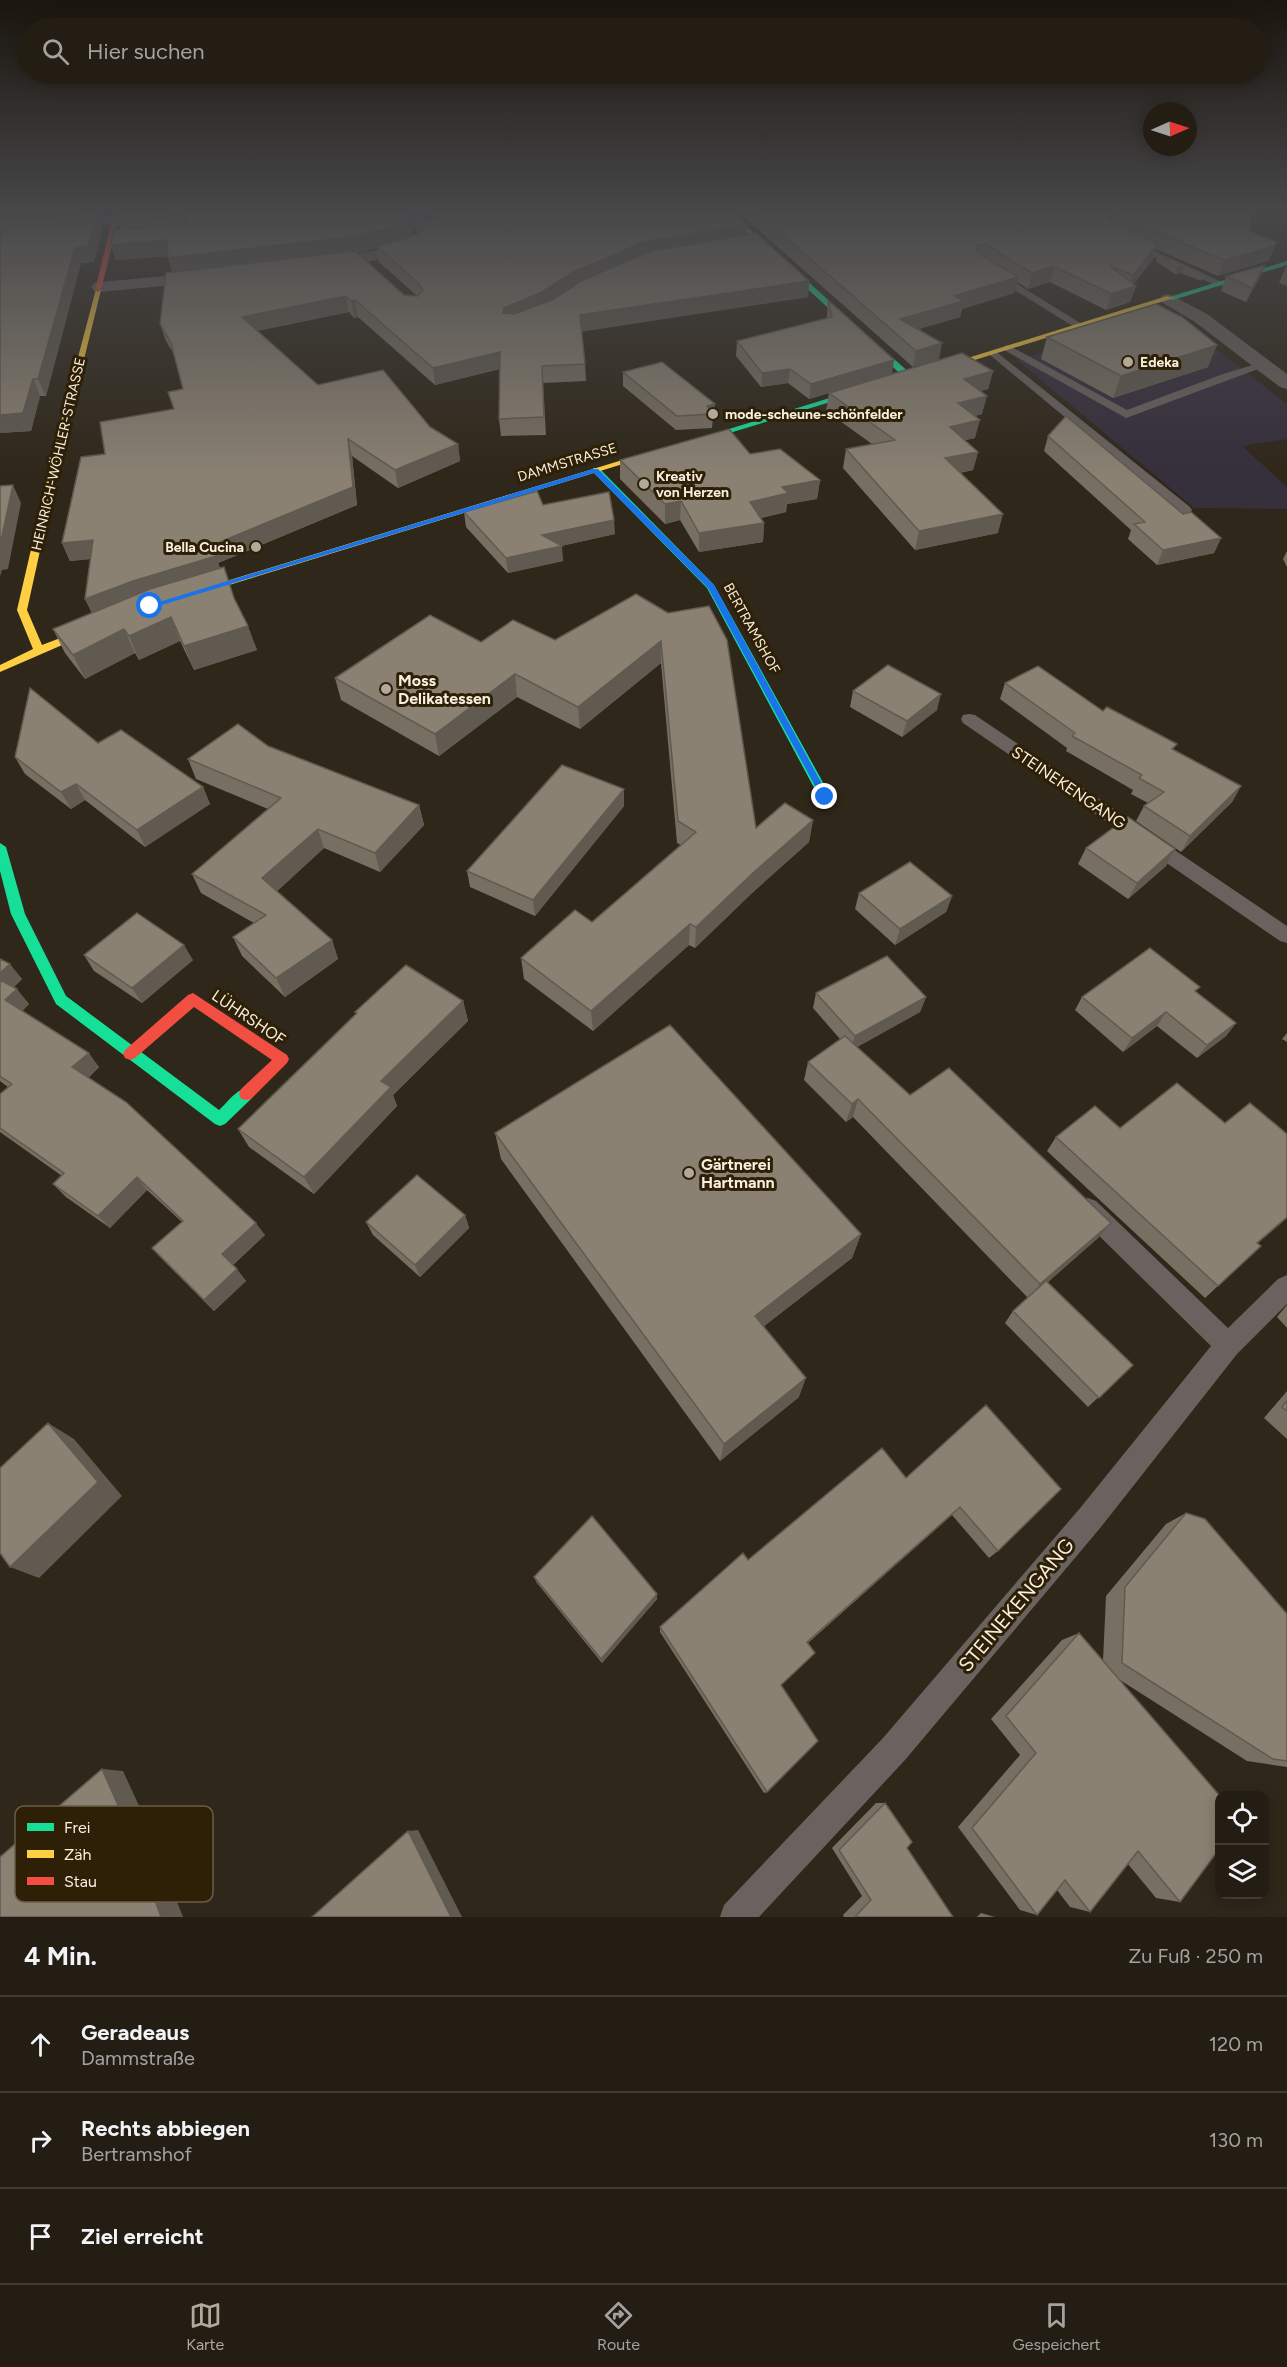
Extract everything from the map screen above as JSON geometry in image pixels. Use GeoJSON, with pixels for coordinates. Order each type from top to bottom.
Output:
{"type":"FeatureCollection","features":[{"type":"Feature","properties":{"kind":"street","name":"HEINRICH-WÖHLER-STRASSE"},"geometry":{"type":"LineString","coordinates":[[39,650],[22,610],[61,438],[97,298]]}},
{"type":"Feature","properties":{"kind":"street"},"geometry":{"type":"LineString","coordinates":[[812,298],[898,380]]}},
{"type":"Feature","properties":{"kind":"street"},"geometry":{"type":"LineString","coordinates":[[1169,299],[1201,318],[1287,383]]}},
{"type":"Feature","properties":{"kind":"street","name":"DAMMSTRASSE"},"geometry":{"type":"LineString","coordinates":[[171,600],[1169,299]]}},
{"type":"Feature","properties":{"kind":"street","name":"BERTRAMSHOF"},"geometry":{"type":"LineString","coordinates":[[596,470],[711,586],[825,797]]}},
{"type":"Feature","properties":{"kind":"street"},"geometry":{"type":"LineString","coordinates":[[0,669],[39,650],[117,619]]}},
{"type":"Feature","properties":{"kind":"street","name":"LÜHRSHOF"},"geometry":{"type":"LineString","coordinates":[[0,847],[18,914],[61,1000],[130,1054],[220,1119],[282,1059],[193,999],[130,1054]]}},
{"type":"Feature","properties":{"kind":"lane"},"geometry":{"type":"LineString","coordinates":[[1034,298],[1080,326]]}},
{"type":"Feature","properties":{"kind":"lane"},"geometry":{"type":"LineString","coordinates":[[1008,348],[1126,414],[1227,375],[1263,365]]}},
{"type":"Feature","properties":{"kind":"lane"},"geometry":{"type":"LineString","coordinates":[[994,352],[1185,510]]}},
{"type":"Feature","properties":{"kind":"lane","name":"STEINEKENGANG"},"geometry":{"type":"LineString","coordinates":[[969,719],[1287,936]]}},
{"type":"Feature","properties":{"kind":"lane"},"geometry":{"type":"LineString","coordinates":[[1069,1191],[1228,1345]]}},
{"type":"Feature","properties":{"kind":"lane","name":"STEINEKENGANG"},"geometry":{"type":"LineString","coordinates":[[736,1917],[894,1749],[1091,1517],[1228,1345],[1287,1287]]}},
{"type":"Feature","properties":{"kind":"shaded area"},"geometry":{"type":"Polygon","coordinates":[[[1170,313],[1287,404],[1287,439],[1242,446],[1287,487],[1287,509],[1194,508],[1017,360],[1170,313]]]}},
{"type":"Feature","properties":{"kind":"building"},"geometry":{"type":"Polygon","coordinates":[[[0,298],[61,298],[38,379],[33,379],[23,413],[0,415],[0,298]]]}},
{"type":"Feature","properties":{"kind":"building"},"geometry":{"type":"Polygon","coordinates":[[[163,298],[334,298],[242,317],[318,385],[383,370],[430,427],[458,444],[395,470],[348,439],[353,487],[210,546],[216,556],[133,581],[85,599],[93,540],[62,543],[81,457],[105,454],[100,422],[174,409],[168,392],[183,389],[171,343],[160,324],[163,298]]]}},
{"type":"Feature","properties":{"kind":"building"},"geometry":{"type":"Polygon","coordinates":[[[348,298],[527,298],[504,308],[503,313],[514,314],[554,298],[691,298],[580,315],[585,364],[542,366],[544,417],[499,419],[500,352],[433,368],[355,300],[351,301],[348,298]]]}},
{"type":"Feature","properties":{"kind":"building"},"geometry":{"type":"Polygon","coordinates":[[[856,298],[959,298],[964,301],[900,319],[942,343],[916,351],[856,298]]]}},
{"type":"Feature","properties":{"kind":"building"},"geometry":{"type":"Polygon","coordinates":[[[828,300],[894,360],[811,384],[790,369],[762,373],[737,341],[832,317],[828,300]]]}},
{"type":"Feature","properties":{"kind":"building"},"geometry":{"type":"Polygon","coordinates":[[[1156,304],[1182,317],[1217,345],[1121,376],[1047,337],[1156,304]]]}},
{"type":"Feature","properties":{"kind":"building"},"geometry":{"type":"Polygon","coordinates":[[[962,353],[993,371],[964,379],[987,396],[958,403],[980,420],[950,427],[978,452],[945,458],[1003,514],[919,531],[846,449],[895,440],[829,393],[962,353]]]}},
{"type":"Feature","properties":{"kind":"building"},"geometry":{"type":"Polygon","coordinates":[[[662,362],[715,404],[707,406],[713,414],[677,416],[623,372],[662,362]]]}},
{"type":"Feature","properties":{"kind":"building"},"geometry":{"type":"Polygon","coordinates":[[[1066,416],[1183,514],[1191,512],[1221,538],[1163,550],[1134,524],[1145,522],[1048,436],[1066,416]]]}},
{"type":"Feature","properties":{"kind":"building"},"geometry":{"type":"Polygon","coordinates":[[[729,429],[750,454],[780,449],[820,480],[782,487],[788,493],[750,502],[764,523],[699,533],[681,501],[665,504],[620,460],[729,429]]]}},
{"type":"Feature","properties":{"kind":"building"},"geometry":{"type":"Polygon","coordinates":[[[13,485],[0,545],[0,486],[13,485]]]}},
{"type":"Feature","properties":{"kind":"building"},"geometry":{"type":"Polygon","coordinates":[[[537,491],[543,505],[609,492],[614,520],[542,535],[562,546],[506,558],[464,512],[537,491]]]}},
{"type":"Feature","properties":{"kind":"building"},"geometry":{"type":"Polygon","coordinates":[[[224,567],[234,598],[248,626],[184,646],[171,617],[129,636],[124,629],[73,655],[53,629],[150,589],[224,567]]]}},
{"type":"Feature","properties":{"kind":"building"},"geometry":{"type":"Polygon","coordinates":[[[636,594],[668,613],[709,606],[727,640],[756,828],[785,803],[813,820],[696,927],[690,924],[591,1011],[521,958],[575,910],[592,922],[696,832],[678,821],[661,641],[578,707],[515,674],[435,734],[335,678],[430,615],[481,642],[513,620],[555,640],[636,594]]]}},
{"type":"Feature","properties":{"kind":"building"},"geometry":{"type":"Polygon","coordinates":[[[888,665],[941,694],[907,721],[853,691],[888,665]]]}},
{"type":"Feature","properties":{"kind":"building"},"geometry":{"type":"Polygon","coordinates":[[[1038,666],[1103,711],[1107,707],[1177,744],[1172,749],[1241,786],[1190,836],[1144,806],[1164,792],[1139,778],[1142,775],[1072,736],[1075,733],[1005,683],[1038,666]]]}},
{"type":"Feature","properties":{"kind":"building"},"geometry":{"type":"Polygon","coordinates":[[[30,688],[98,743],[121,730],[203,787],[137,830],[76,784],[61,792],[15,757],[30,688]]]}},
{"type":"Feature","properties":{"kind":"building"},"geometry":{"type":"Polygon","coordinates":[[[238,724],[268,746],[419,805],[375,853],[318,829],[262,878],[332,940],[276,978],[233,937],[266,915],[192,874],[281,798],[188,759],[238,724]]]}},
{"type":"Feature","properties":{"kind":"building"},"geometry":{"type":"Polygon","coordinates":[[[562,765],[624,789],[533,900],[467,871],[562,765]]]}},
{"type":"Feature","properties":{"kind":"building"},"geometry":{"type":"Polygon","coordinates":[[[1128,817],[1175,849],[1137,883],[1086,848],[1128,817]]]}},
{"type":"Feature","properties":{"kind":"building"},"geometry":{"type":"Polygon","coordinates":[[[910,862],[952,896],[900,929],[859,893],[910,862]]]}},
{"type":"Feature","properties":{"kind":"building"},"geometry":{"type":"Polygon","coordinates":[[[137,913],[184,945],[132,988],[84,955],[137,913]]]}},
{"type":"Feature","properties":{"kind":"building"},"geometry":{"type":"Polygon","coordinates":[[[1150,948],[1200,987],[1195,991],[1236,1023],[1207,1045],[1166,1012],[1132,1038],[1082,997],[1150,948]]]}},
{"type":"Feature","properties":{"kind":"building"},"geometry":{"type":"Polygon","coordinates":[[[887,956],[926,997],[855,1036],[816,993],[887,956]]]}},
{"type":"Feature","properties":{"kind":"building"},"geometry":{"type":"Polygon","coordinates":[[[0,959],[10,964],[0,973],[0,959]]]}},
{"type":"Feature","properties":{"kind":"building"},"geometry":{"type":"Polygon","coordinates":[[[406,965],[463,1001],[381,1081],[391,1087],[304,1177],[238,1129],[357,1013],[355,1012],[406,965]]]}},
{"type":"Feature","properties":{"kind":"building"},"geometry":{"type":"Polygon","coordinates":[[[0,980],[17,989],[5,1000],[89,1053],[72,1067],[126,1102],[256,1223],[222,1254],[237,1269],[204,1300],[152,1248],[183,1221],[137,1177],[98,1216],[53,1184],[64,1173],[0,1128],[0,1094],[12,1084],[0,1076],[0,980]]]}},
{"type":"Feature","properties":{"kind":"building"},"geometry":{"type":"Polygon","coordinates":[[[670,1025],[861,1234],[755,1316],[806,1378],[724,1444],[495,1133],[670,1025]]]}},
{"type":"Feature","properties":{"kind":"building"},"geometry":{"type":"Polygon","coordinates":[[[845,1036],[910,1095],[949,1068],[1111,1223],[1040,1284],[858,1099],[852,1104],[808,1062],[845,1036]]]}},
{"type":"Feature","properties":{"kind":"building"},"geometry":{"type":"Polygon","coordinates":[[[1177,1083],[1225,1123],[1250,1103],[1287,1134],[1287,1217],[1257,1243],[1261,1246],[1218,1286],[1056,1137],[1095,1106],[1120,1128],[1177,1083]]]}},
{"type":"Feature","properties":{"kind":"building"},"geometry":{"type":"Polygon","coordinates":[[[417,1175],[465,1215],[415,1265],[366,1222],[417,1175]]]}},
{"type":"Feature","properties":{"kind":"building"},"geometry":{"type":"Polygon","coordinates":[[[1046,1281],[1133,1365],[1099,1398],[1013,1311],[1046,1281]]]}},
{"type":"Feature","properties":{"kind":"building"},"geometry":{"type":"Polygon","coordinates":[[[1287,1401],[1287,1411],[1282,1407],[1287,1401]]]}},
{"type":"Feature","properties":{"kind":"building"},"geometry":{"type":"Polygon","coordinates":[[[986,1405],[1061,1489],[998,1551],[960,1507],[807,1642],[815,1653],[781,1685],[818,1741],[767,1792],[660,1627],[743,1553],[748,1560],[882,1448],[906,1478],[986,1405]]]}},
{"type":"Feature","properties":{"kind":"building"},"geometry":{"type":"Polygon","coordinates":[[[48,1423],[98,1482],[10,1567],[0,1553],[0,1468],[48,1423]]]}},
{"type":"Feature","properties":{"kind":"building"},"geometry":{"type":"Polygon","coordinates":[[[1186,1513],[1205,1519],[1287,1614],[1287,1761],[1273,1759],[1122,1663],[1125,1587],[1186,1513]]]}},
{"type":"Feature","properties":{"kind":"building"},"geometry":{"type":"Polygon","coordinates":[[[592,1516],[657,1594],[601,1659],[534,1577],[592,1516]]]}},
{"type":"Feature","properties":{"kind":"building"},"geometry":{"type":"Polygon","coordinates":[[[1079,1633],[1216,1791],[1215,1855],[1180,1902],[1138,1851],[1090,1912],[1065,1880],[1037,1915],[972,1828],[1036,1753],[1006,1716],[1079,1633]]]}},
{"type":"Feature","properties":{"kind":"building"},"geometry":{"type":"Polygon","coordinates":[[[102,1769],[118,1806],[59,1806],[102,1769]]]}},
{"type":"Feature","properties":{"kind":"building"},"geometry":{"type":"Polygon","coordinates":[[[885,1803],[912,1842],[907,1848],[953,1917],[855,1917],[871,1900],[839,1850],[885,1803]]]}},
{"type":"Feature","properties":{"kind":"building"},"geometry":{"type":"Polygon","coordinates":[[[408,1831],[451,1917],[312,1917],[408,1831]]]}},
{"type":"Feature","properties":{"kind":"building"},"geometry":{"type":"Polygon","coordinates":[[[15,1844],[15,1902],[156,1902],[161,1917],[0,1917],[0,1857],[15,1844]]]}},
{"type":"Feature","properties":{"kind":"traffic: fast"},"geometry":{"type":"LineString","coordinates":[[822,298],[909,377]]}},
{"type":"Feature","properties":{"kind":"traffic: fast"},"geometry":{"type":"LineString","coordinates":[[645,456],[872,388]]}},
{"type":"Feature","properties":{"kind":"traffic: fast"},"geometry":{"type":"LineString","coordinates":[[596,470],[711,587],[825,797]]}},
{"type":"Feature","properties":{"kind":"traffic: fast"},"geometry":{"type":"LineString","coordinates":[[0,847],[18,914],[61,1000],[220,1119],[246,1094]]}},
{"type":"Feature","properties":{"kind":"traffic: slow"},"geometry":{"type":"LineString","coordinates":[[39,650],[22,610],[61,437],[96,298]]}},
{"type":"Feature","properties":{"kind":"traffic: slow"},"geometry":{"type":"LineString","coordinates":[[930,371],[1168,298]]}},
{"type":"Feature","properties":{"kind":"traffic: slow"},"geometry":{"type":"LineString","coordinates":[[186,595],[645,456]]}},
{"type":"Feature","properties":{"kind":"traffic: slow"},"geometry":{"type":"LineString","coordinates":[[0,669],[39,650],[101,626]]}},
{"type":"Feature","properties":{"kind":"traffic: jam"},"geometry":{"type":"LineString","coordinates":[[130,1054],[193,999],[282,1059],[246,1094]]}},
{"type":"Feature","properties":{"kind":"place","name":"Edeka"},"geometry":{"type":"Point","coordinates":[1128,362]}},
{"type":"Feature","properties":{"kind":"place","name":"mode-scheune-schönfelder"},"geometry":{"type":"Point","coordinates":[713,414]}},
{"type":"Feature","properties":{"kind":"place","name":"Kreativ von Herzen"},"geometry":{"type":"Point","coordinates":[644,484]}},
{"type":"Feature","properties":{"kind":"place","name":"Bella Cucina"},"geometry":{"type":"Point","coordinates":[256,547]}},
{"type":"Feature","properties":{"kind":"place","name":"Moss Delikatessen"},"geometry":{"type":"Point","coordinates":[386,689]}},
{"type":"Feature","properties":{"kind":"place","name":"Gärtnerei Hartmann"},"geometry":{"type":"Point","coordinates":[689,1173]}},
{"type":"Feature","properties":{"kind":"route"},"geometry":{"type":"LineString","coordinates":[[150,606],[596,470],[711,586],[825,797]]}}]}
